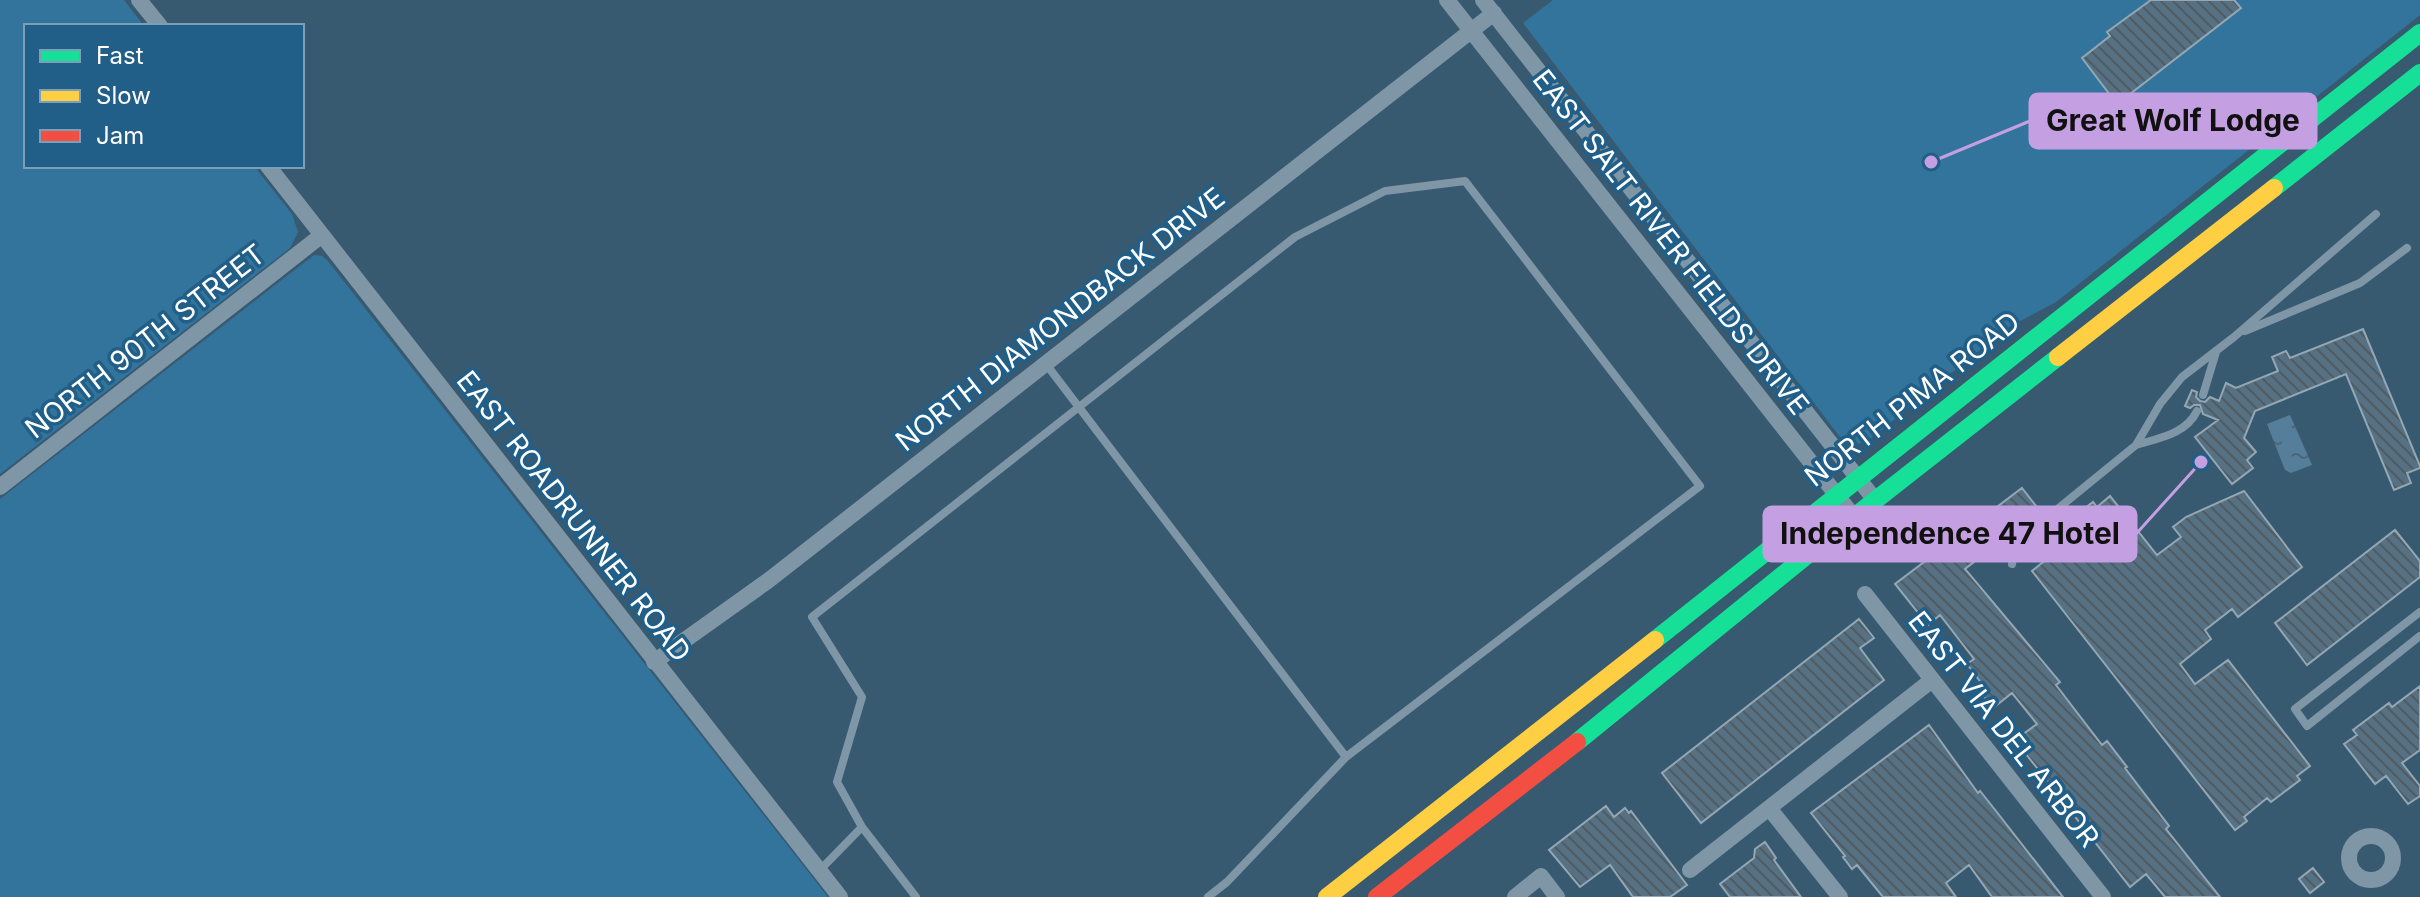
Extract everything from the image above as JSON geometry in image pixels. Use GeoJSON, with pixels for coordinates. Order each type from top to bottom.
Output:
{"type":"FeatureCollection","features":[{"type":"Feature","properties":{"kind":"main road","name":"NORTH PIMA ROAD"},"geometry":{"type":"LineString","coordinates":[[1327,897],[1609,678],[2420,33]]}},
{"type":"Feature","properties":{"kind":"main road"},"geometry":{"type":"LineString","coordinates":[[2134,259],[2170,246],[2274,167],[2303,154],[2321,151],[2321,142],[2328,126],[2420,52]]}},
{"type":"Feature","properties":{"kind":"main road","name":"NORTH PIMA ROAD"},"geometry":{"type":"LineString","coordinates":[[1377,897],[1589,733],[1875,500],[2420,73]]}},
{"type":"Feature","properties":{"kind":"street"},"geometry":{"type":"LineString","coordinates":[[139,0],[158,24]]}},
{"type":"Feature","properties":{"kind":"street","name":"EAST SALT RIVER FIELDS DRIVE"},"geometry":{"type":"LineString","coordinates":[[1447,0],[1854,517]]}},
{"type":"Feature","properties":{"kind":"street","name":"EAST SALT RIVER FIELDS DRIVE"},"geometry":{"type":"LineString","coordinates":[[1488,7],[1875,500]]}},
{"type":"Feature","properties":{"kind":"street","name":"NORTH DIAMONDBACK DRIVE"},"geometry":{"type":"LineString","coordinates":[[654,662],[769,580],[1471,31],[1488,7]]}},
{"type":"Feature","properties":{"kind":"street","name":"EAST ROADRUNNER ROAD"},"geometry":{"type":"LineString","coordinates":[[270,168],[840,897]]}},
{"type":"Feature","properties":{"kind":"street","name":"NORTH 90TH STREET"},"geometry":{"type":"LineString","coordinates":[[0,487],[322,235]]}},
{"type":"Feature","properties":{"kind":"street","name":"EAST VIA DEL ARBOR"},"geometry":{"type":"LineString","coordinates":[[1865,594],[2103,897]]}},
{"type":"Feature","properties":{"kind":"street"},"geometry":{"type":"LineString","coordinates":[[1690,870],[1932,680]]}},
{"type":"Feature","properties":{"kind":"street"},"geometry":{"type":"LineString","coordinates":[[1769,808],[1840,897]]}},
{"type":"Feature","properties":{"kind":"street"},"geometry":{"type":"LineString","coordinates":[[1515,897],[1541,876],[1557,897]]}},
{"type":"Feature","properties":{"kind":"street"},"geometry":{"type":"LineString","coordinates":[[2379,879],[2383,897]]}},
{"type":"Feature","properties":{"kind":"lane"},"geometry":{"type":"LineString","coordinates":[[916,897],[862,827],[837,782],[862,697],[812,617],[1295,237],[1385,191],[1465,181],[1700,486],[1346,757],[1227,882],[1208,897]]}},
{"type":"Feature","properties":{"kind":"lane"},"geometry":{"type":"LineString","coordinates":[[2012,564],[2014,552],[2044,520],[2136,445],[2160,404],[2182,377],[2234,337],[2376,214]]}},
{"type":"Feature","properties":{"kind":"lane"},"geometry":{"type":"LineString","coordinates":[[2234,337],[2360,283],[2407,248]]}},
{"type":"Feature","properties":{"kind":"lane"},"geometry":{"type":"LineString","coordinates":[[2203,395],[2216,351]]}},
{"type":"Feature","properties":{"kind":"lane"},"geometry":{"type":"LineString","coordinates":[[1046,363],[1346,757]]}},
{"type":"Feature","properties":{"kind":"lane"},"geometry":{"type":"LineString","coordinates":[[2136,445],[2178,432],[2194,419],[2197,411]]}},
{"type":"Feature","properties":{"kind":"lane"},"geometry":{"type":"LineString","coordinates":[[2420,612],[2295,709],[2307,726],[2420,636]]}},
{"type":"Feature","properties":{"kind":"lane"},"geometry":{"type":"LineString","coordinates":[[819,871],[862,827]]}},
{"type":"Feature","properties":{"kind":"shaded area"},"geometry":{"type":"Polygon","coordinates":[[[0,0],[124,0],[142,24],[24,24],[24,168],[256,168],[292,214],[298,232],[290,248],[0,474],[0,0]]]}},
{"type":"Feature","properties":{"kind":"shaded area"},"geometry":{"type":"Polygon","coordinates":[[[1553,0],[2420,0],[2420,15],[2056,302],[2007,328],[1875,435],[1858,444],[1840,437],[1523,23],[1553,0]]]}},
{"type":"Feature","properties":{"kind":"shaded area"},"geometry":{"type":"Polygon","coordinates":[[[314,255],[327,260],[828,897],[0,897],[0,499],[314,255]]]}},
{"type":"Feature","properties":{"kind":"water"},"geometry":{"type":"Polygon","coordinates":[[[2290,415],[2312,465],[2291,473],[2285,470],[2267,424],[2290,415]]]}},
{"type":"Feature","properties":{"kind":"building"},"geometry":{"type":"Polygon","coordinates":[[[2151,0],[2234,0],[2241,8],[2117,104],[2082,58],[2110,36],[2107,32],[2151,0]]]}},
{"type":"Feature","properties":{"kind":"building"},"geometry":{"type":"Polygon","coordinates":[[[2363,329],[2420,466],[2407,473],[2411,483],[2394,490],[2346,374],[2255,411],[2244,438],[2256,452],[2247,460],[2253,468],[2232,484],[2195,437],[2218,420],[2203,414],[2200,405],[2185,406],[2192,390],[2197,392],[2196,397],[2200,401],[2205,402],[2210,397],[2219,401],[2226,383],[2236,388],[2278,371],[2272,357],[2286,351],[2290,358],[2363,329]]]}},
{"type":"Feature","properties":{"kind":"building"},"geometry":{"type":"Polygon","coordinates":[[[2022,488],[2040,511],[1965,569],[2060,682],[2056,685],[2102,745],[2107,741],[2169,826],[2166,829],[2220,897],[2165,897],[2146,874],[2130,887],[2015,740],[2037,724],[2012,693],[1993,708],[1983,696],[1988,692],[1967,664],[1974,659],[1940,615],[1928,625],[1895,584],[2022,488]]]}},
{"type":"Feature","properties":{"kind":"building"},"geometry":{"type":"Polygon","coordinates":[[[2244,491],[2302,567],[2238,617],[2232,609],[2205,630],[2211,639],[2180,664],[2195,684],[2228,660],[2310,766],[2297,776],[2300,780],[2271,802],[2267,798],[2244,817],[2247,821],[2235,830],[2032,571],[2059,549],[2053,541],[2069,528],[2065,523],[2093,502],[2097,507],[2110,496],[2157,555],[2181,537],[2173,527],[2186,517],[2244,491]]]}},
{"type":"Feature","properties":{"kind":"building"},"geometry":{"type":"Polygon","coordinates":[[[2395,530],[2420,561],[2420,577],[2307,665],[2275,623],[2395,530]]]}},
{"type":"Feature","properties":{"kind":"building"},"geometry":{"type":"Polygon","coordinates":[[[1859,619],[1874,638],[1860,648],[1884,680],[1701,823],[1662,773],[1859,619]]]}},
{"type":"Feature","properties":{"kind":"building"},"geometry":{"type":"Polygon","coordinates":[[[2420,686],[2420,750],[2402,763],[2420,786],[2420,796],[2408,804],[2386,776],[2375,784],[2344,744],[2357,735],[2353,730],[2389,703],[2392,707],[2420,686]]]}},
{"type":"Feature","properties":{"kind":"building"},"geometry":{"type":"Polygon","coordinates":[[[1929,725],[1978,793],[1980,791],[2063,897],[1992,897],[1969,865],[1946,883],[1956,897],[1883,897],[1857,865],[1852,869],[1811,813],[1929,725]]]}},
{"type":"Feature","properties":{"kind":"building"},"geometry":{"type":"Polygon","coordinates":[[[1606,806],[1614,817],[1625,808],[1629,813],[1631,811],[1687,885],[1670,897],[1633,897],[1610,865],[1580,887],[1549,850],[1606,806]]]}},
{"type":"Feature","properties":{"kind":"building"},"geometry":{"type":"Polygon","coordinates":[[[1765,842],[1801,897],[1730,897],[1720,884],[1754,858],[1755,849],[1765,842]]]}},
{"type":"Feature","properties":{"kind":"building"},"geometry":{"type":"Polygon","coordinates":[[[2313,868],[2324,882],[2310,893],[2299,879],[2313,868]]]}},
{"type":"Feature","properties":{"kind":"traffic: fast"},"geometry":{"type":"LineString","coordinates":[[1655,640],[2420,33]]}},
{"type":"Feature","properties":{"kind":"traffic: fast"},"geometry":{"type":"LineString","coordinates":[[2274,188],[2420,73]]}},
{"type":"Feature","properties":{"kind":"traffic: fast"},"geometry":{"type":"LineString","coordinates":[[1577,742],[1854,517],[2058,357]]}},
{"type":"Feature","properties":{"kind":"traffic: slow"},"geometry":{"type":"LineString","coordinates":[[2058,357],[2274,188]]}},
{"type":"Feature","properties":{"kind":"traffic: slow"},"geometry":{"type":"LineString","coordinates":[[1327,897],[1655,640]]}},
{"type":"Feature","properties":{"kind":"traffic: jam"},"geometry":{"type":"LineString","coordinates":[[1377,897],[1577,742]]}},
{"type":"Feature","properties":{"kind":"place","name":"Great Wolf Lodge"},"geometry":{"type":"Point","coordinates":[1931,162]}},
{"type":"Feature","properties":{"kind":"place","name":"Independence 47 Hotel"},"geometry":{"type":"Point","coordinates":[2201,462]}}]}
